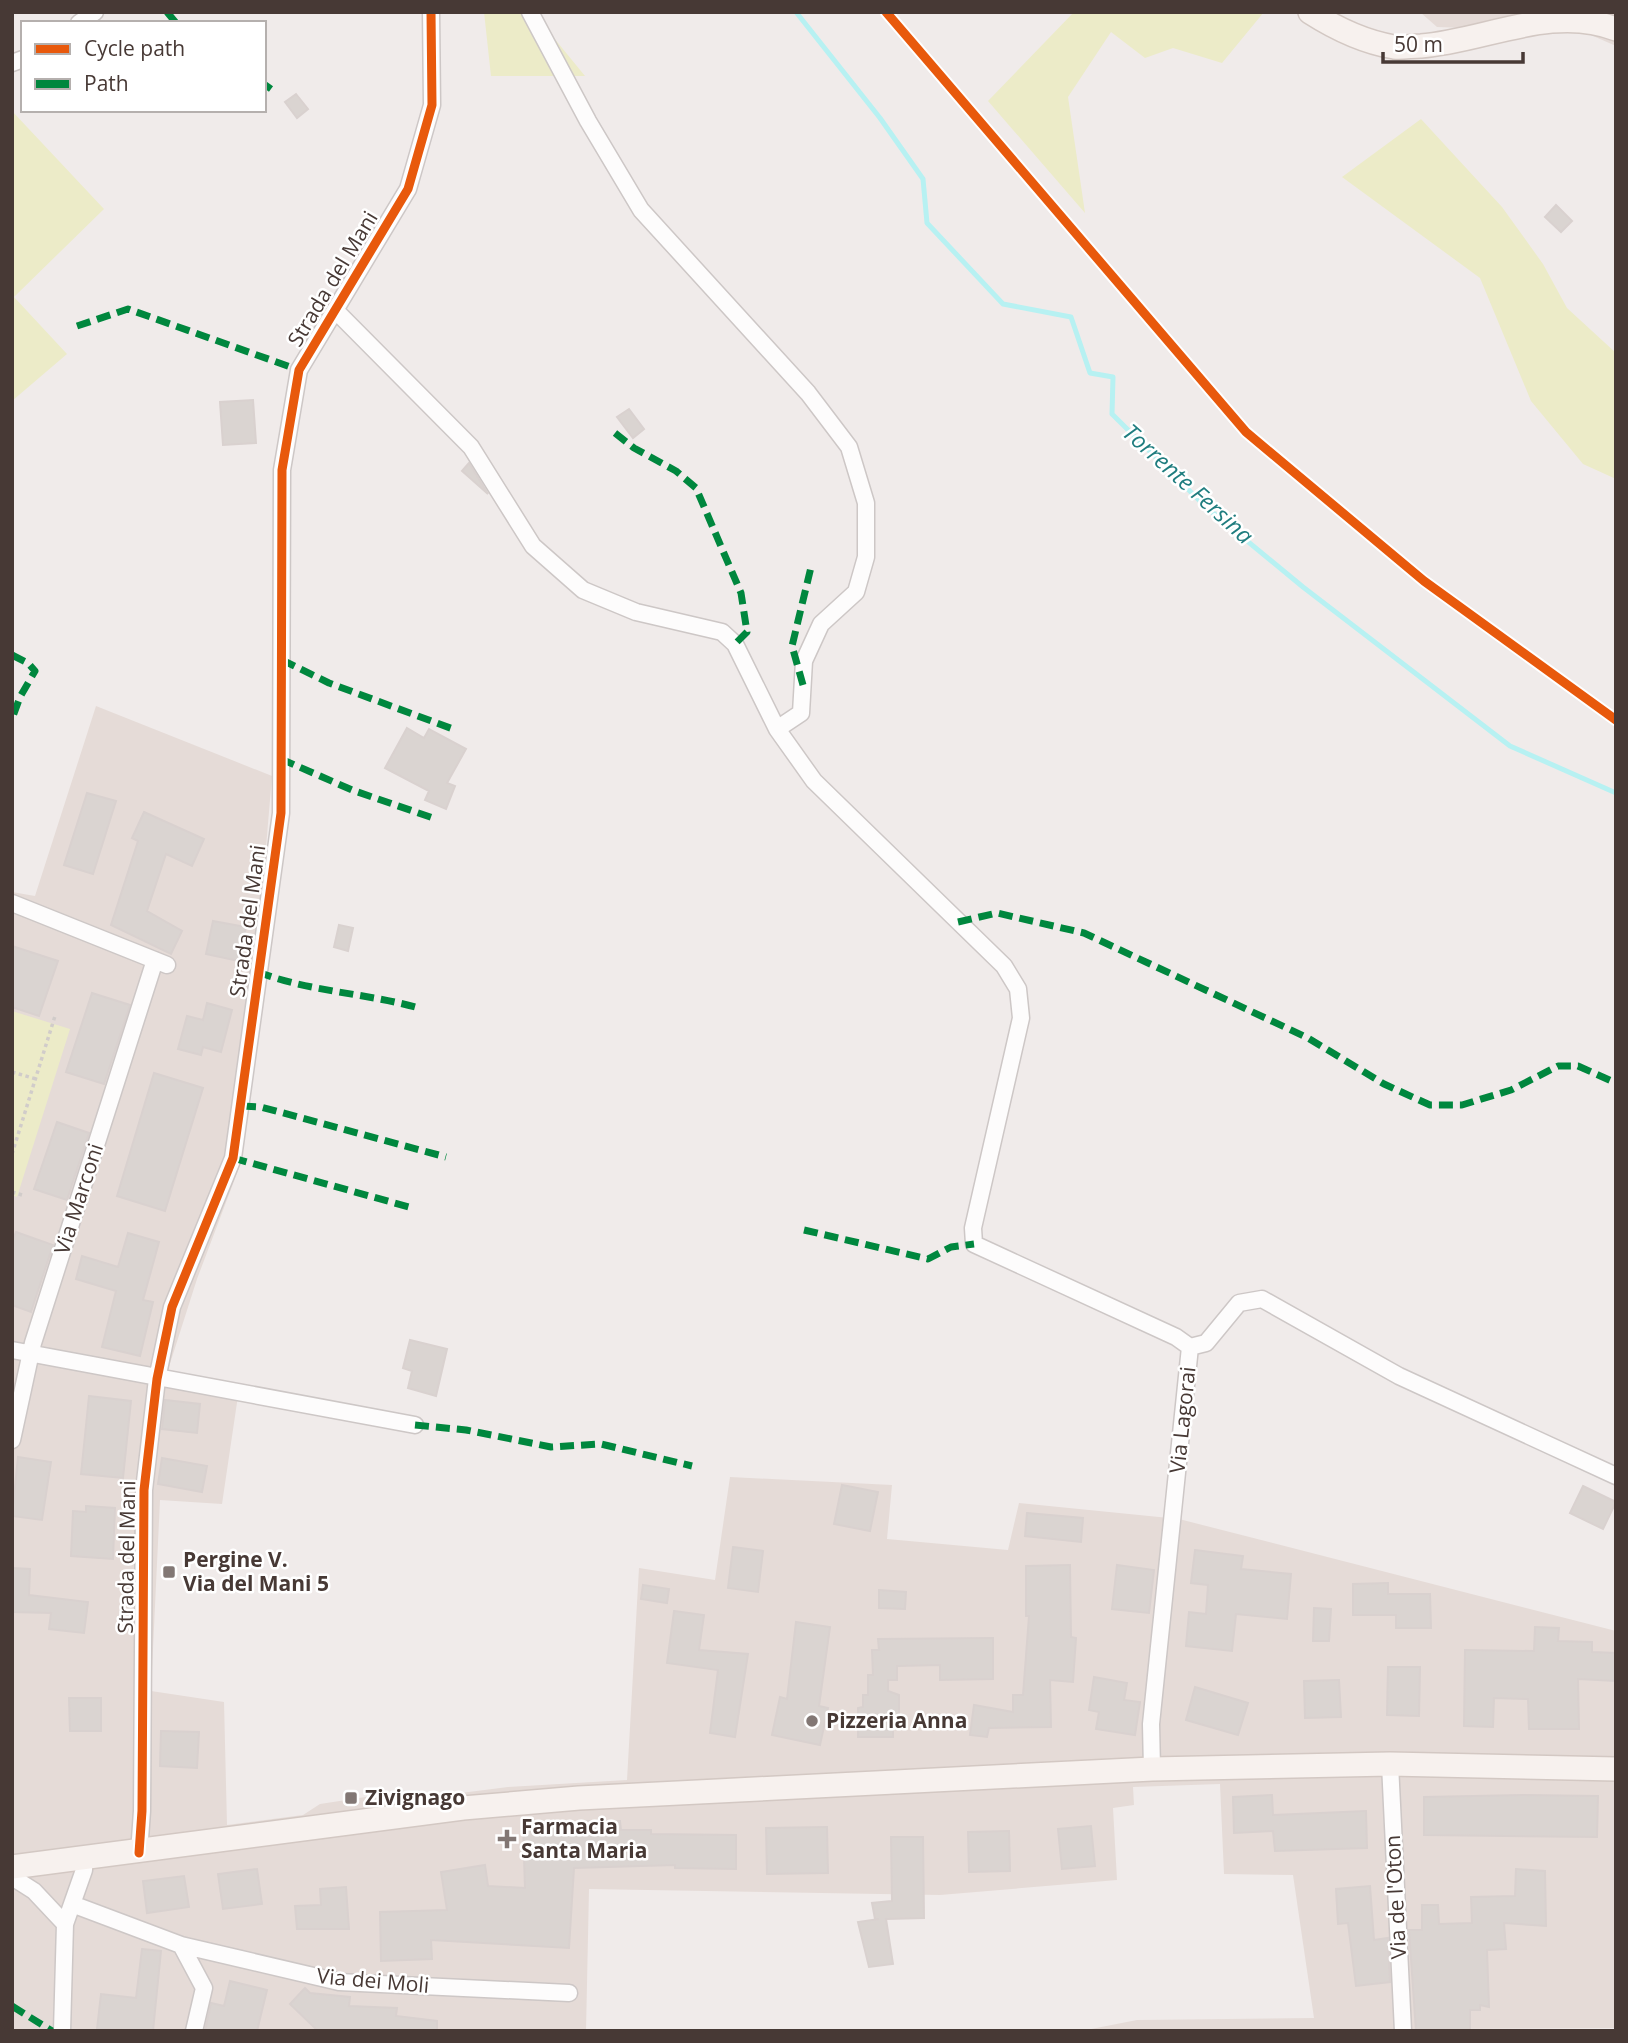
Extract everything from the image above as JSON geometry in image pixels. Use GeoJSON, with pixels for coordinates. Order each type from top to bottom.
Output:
{"type":"FeatureCollection","features":[{"type":"Feature","properties":{"kind":"main road"},"geometry":{"type":"LineString","coordinates":[[1310,12],[1338,30],[1395,47],[1447,44],[1513,19],[1603,24],[1616,29]]}},
{"type":"Feature","properties":{"kind":"main road"},"geometry":{"type":"LineString","coordinates":[[12,1867],[139,1853],[463,1808],[579,1798],[1152,1769],[1390,1764],[1616,1769]]}},
{"type":"Feature","properties":{"kind":"street","name":"Strada del Mani"},"geometry":{"type":"LineString","coordinates":[[139,1853],[142,1811],[144,1490],[157,1379],[172,1307],[233,1158],[281,813],[282,470],[299,370],[408,189],[432,105],[431,12]]}},
{"type":"Feature","properties":{"kind":"street"},"geometry":{"type":"LineString","coordinates":[[530,12],[588,121],[641,210],[808,393],[849,447],[866,503],[866,556],[856,592],[821,624],[804,661],[801,713],[778,729]]}},
{"type":"Feature","properties":{"kind":"street"},"geometry":{"type":"LineString","coordinates":[[335,310],[471,447],[533,546],[583,590],[636,612],[722,632],[735,644],[778,729],[814,781],[1004,967],[1018,989],[1021,1018],[973,1228],[974,1244],[1176,1338],[1190,1348]]}},
{"type":"Feature","properties":{"kind":"street","name":"Via Marconi"},"geometry":{"type":"LineString","coordinates":[[12,903],[161,963],[31,1353],[12,1440]]}},
{"type":"Feature","properties":{"kind":"street","name":"Via Lagorai"},"geometry":{"type":"LineString","coordinates":[[1152,1769],[1151,1724],[1190,1348],[1206,1343],[1239,1303],[1262,1299],[1399,1376],[1616,1476]]}},
{"type":"Feature","properties":{"kind":"street"},"geometry":{"type":"LineString","coordinates":[[12,1350],[415,1426]]}},
{"type":"Feature","properties":{"kind":"street","name":"Via de l'Oton"},"geometry":{"type":"LineString","coordinates":[[1390,1764],[1403,2031]]}},
{"type":"Feature","properties":{"kind":"street"},"geometry":{"type":"LineString","coordinates":[[62,2031],[65,1924],[84,1870],[84,1860]]}},
{"type":"Feature","properties":{"kind":"street"},"geometry":{"type":"LineString","coordinates":[[12,1877],[34,1891],[65,1924]]}},
{"type":"Feature","properties":{"kind":"street","name":"Via dei Moli"},"geometry":{"type":"LineString","coordinates":[[72,1904],[181,1945],[339,1982],[569,1993]]}},
{"type":"Feature","properties":{"kind":"street"},"geometry":{"type":"LineString","coordinates":[[181,1945],[204,1988],[194,2031]]}},
{"type":"Feature","properties":{"kind":"path"},"geometry":{"type":"LineString","coordinates":[[12,1154],[55,1016]]}},
{"type":"Feature","properties":{"kind":"path"},"geometry":{"type":"LineString","coordinates":[[12,1072],[36,1079]]}},
{"type":"Feature","properties":{"kind":"path"},"geometry":{"type":"LineString","coordinates":[[12,1129],[19,1132]]}},
{"type":"Feature","properties":{"kind":"path"},"geometry":{"type":"LineString","coordinates":[[12,1192],[22,1195]]}},
{"type":"Feature","properties":{"kind":"shaded area"},"geometry":{"type":"Polygon","coordinates":[[[1420,12],[1616,12],[1616,46],[1584,32],[1437,27],[1420,12]]]}},
{"type":"Feature","properties":{"kind":"shaded area"},"geometry":{"type":"Polygon","coordinates":[[[96,706],[272,776],[239,1168],[197,1279],[166,1376],[239,1389],[222,1504],[160,1500],[151,1691],[224,1702],[227,1825],[303,1815],[320,1804],[372,1796],[390,1802],[508,1787],[627,1780],[639,1568],[715,1580],[730,1477],[892,1485],[887,1539],[1008,1550],[1019,1503],[1179,1519],[1616,1631],[1616,2028],[1081,2031],[1137,2020],[1314,2018],[1293,1875],[1224,1874],[1220,1784],[1133,1787],[1134,1805],[1113,1808],[1117,1880],[940,1895],[589,1889],[586,2031],[12,2031],[12,892],[35,896],[96,706]]]}},
{"type":"Feature","properties":{"kind":"green space"},"geometry":{"type":"Polygon","coordinates":[[[484,12],[540,12],[549,32],[585,76],[491,76],[484,12]]]}},
{"type":"Feature","properties":{"kind":"green space"},"geometry":{"type":"Polygon","coordinates":[[[1074,12],[1264,12],[1222,63],[1173,48],[1145,58],[1111,32],[1068,97],[1085,213],[988,101],[1074,12]]]}},
{"type":"Feature","properties":{"kind":"green space"},"geometry":{"type":"Polygon","coordinates":[[[12,111],[104,209],[14,297],[67,354],[12,401],[12,111]]]}},
{"type":"Feature","properties":{"kind":"green space"},"geometry":{"type":"Polygon","coordinates":[[[1421,119],[1502,207],[1543,264],[1567,308],[1616,353],[1616,479],[1583,464],[1531,401],[1480,278],[1342,177],[1421,119]]]}},
{"type":"Feature","properties":{"kind":"green space"},"geometry":{"type":"Polygon","coordinates":[[[12,1011],[70,1029],[17,1197],[12,1195],[12,1011]]]}},
{"type":"Feature","properties":{"kind":"building"},"geometry":{"type":"Polygon","coordinates":[[[296,94],[308,109],[297,118],[285,102],[296,94]]]}},
{"type":"Feature","properties":{"kind":"building"},"geometry":{"type":"Polygon","coordinates":[[[1556,205],[1572,221],[1561,232],[1545,217],[1556,205]]]}},
{"type":"Feature","properties":{"kind":"building"},"geometry":{"type":"Polygon","coordinates":[[[253,400],[256,443],[223,445],[220,402],[253,400]]]}},
{"type":"Feature","properties":{"kind":"building"},"geometry":{"type":"Polygon","coordinates":[[[629,409],[644,429],[633,438],[617,417],[629,409]]]}},
{"type":"Feature","properties":{"kind":"building"},"geometry":{"type":"Polygon","coordinates":[[[469,463],[488,494],[462,471],[469,463]]]}},
{"type":"Feature","properties":{"kind":"building"},"geometry":{"type":"Polygon","coordinates":[[[407,728],[424,738],[429,729],[466,749],[447,783],[455,786],[446,809],[425,800],[429,791],[385,768],[407,728]]]}},
{"type":"Feature","properties":{"kind":"building"},"geometry":{"type":"Polygon","coordinates":[[[87,793],[116,801],[93,874],[64,865],[87,793]]]}},
{"type":"Feature","properties":{"kind":"building"},"geometry":{"type":"Polygon","coordinates":[[[144,812],[204,839],[192,866],[166,854],[147,911],[182,931],[171,954],[111,925],[138,841],[132,838],[144,812]]]}},
{"type":"Feature","properties":{"kind":"building"},"geometry":{"type":"Polygon","coordinates":[[[213,921],[246,927],[239,961],[206,954],[213,921]]]}},
{"type":"Feature","properties":{"kind":"building"},"geometry":{"type":"Polygon","coordinates":[[[339,925],[353,928],[348,951],[334,947],[339,925]]]}},
{"type":"Feature","properties":{"kind":"building"},"geometry":{"type":"Polygon","coordinates":[[[12,946],[58,961],[39,1016],[12,1007],[12,946]]]}},
{"type":"Feature","properties":{"kind":"building"},"geometry":{"type":"Polygon","coordinates":[[[92,993],[130,1005],[104,1084],[66,1072],[92,993]]]}},
{"type":"Feature","properties":{"kind":"building"},"geometry":{"type":"Polygon","coordinates":[[[207,1003],[232,1010],[221,1052],[203,1047],[201,1055],[178,1049],[187,1016],[203,1020],[207,1003]]]}},
{"type":"Feature","properties":{"kind":"building"},"geometry":{"type":"Polygon","coordinates":[[[154,1073],[203,1088],[165,1211],[117,1196],[154,1073]]]}},
{"type":"Feature","properties":{"kind":"building"},"geometry":{"type":"Polygon","coordinates":[[[57,1122],[89,1133],[67,1200],[34,1189],[57,1122]]]}},
{"type":"Feature","properties":{"kind":"building"},"geometry":{"type":"Polygon","coordinates":[[[16,1232],[53,1245],[31,1312],[12,1305],[12,1242],[16,1232]]]}},
{"type":"Feature","properties":{"kind":"building"},"geometry":{"type":"Polygon","coordinates":[[[128,1233],[159,1242],[143,1300],[153,1302],[140,1356],[102,1347],[116,1291],[76,1279],[82,1256],[118,1267],[128,1233]]]}},
{"type":"Feature","properties":{"kind":"building"},"geometry":{"type":"Polygon","coordinates":[[[410,1340],[447,1349],[436,1396],[408,1388],[412,1371],[403,1368],[410,1340]]]}},
{"type":"Feature","properties":{"kind":"building"},"geometry":{"type":"Polygon","coordinates":[[[89,1396],[131,1401],[123,1478],[81,1474],[89,1396]]]}},
{"type":"Feature","properties":{"kind":"building"},"geometry":{"type":"Polygon","coordinates":[[[165,1400],[200,1404],[197,1433],[162,1429],[165,1400]]]}},
{"type":"Feature","properties":{"kind":"building"},"geometry":{"type":"Polygon","coordinates":[[[18,1457],[51,1462],[42,1520],[12,1516],[18,1457]]]}},
{"type":"Feature","properties":{"kind":"building"},"geometry":{"type":"Polygon","coordinates":[[[162,1458],[207,1466],[202,1492],[158,1484],[162,1458]]]}},
{"type":"Feature","properties":{"kind":"building"},"geometry":{"type":"Polygon","coordinates":[[[842,1485],[878,1492],[870,1531],[834,1524],[842,1485]]]}},
{"type":"Feature","properties":{"kind":"building"},"geometry":{"type":"Polygon","coordinates":[[[1583,1486],[1616,1502],[1603,1529],[1570,1513],[1583,1486]]]}},
{"type":"Feature","properties":{"kind":"building"},"geometry":{"type":"Polygon","coordinates":[[[86,1506],[115,1508],[113,1559],[71,1556],[73,1511],[86,1512],[86,1506]]]}},
{"type":"Feature","properties":{"kind":"building"},"geometry":{"type":"Polygon","coordinates":[[[1027,1513],[1083,1518],[1081,1542],[1025,1536],[1027,1513]]]}},
{"type":"Feature","properties":{"kind":"building"},"geometry":{"type":"Polygon","coordinates":[[[733,1547],[763,1551],[758,1592],[728,1588],[733,1547]]]}},
{"type":"Feature","properties":{"kind":"building"},"geometry":{"type":"Polygon","coordinates":[[[1195,1550],[1243,1556],[1241,1569],[1291,1574],[1287,1619],[1236,1614],[1232,1651],[1186,1646],[1189,1612],[1206,1614],[1208,1585],[1191,1583],[1195,1550]]]}},
{"type":"Feature","properties":{"kind":"building"},"geometry":{"type":"Polygon","coordinates":[[[1070,1565],[1071,1637],[1076,1638],[1073,1682],[1050,1680],[1051,1727],[989,1728],[987,1737],[970,1735],[974,1705],[1013,1712],[1013,1695],[1023,1695],[1029,1616],[1026,1616],[1026,1566],[1070,1565]]]}},
{"type":"Feature","properties":{"kind":"building"},"geometry":{"type":"Polygon","coordinates":[[[1117,1565],[1154,1570],[1149,1613],[1112,1609],[1117,1565]]]}},
{"type":"Feature","properties":{"kind":"building"},"geometry":{"type":"Polygon","coordinates":[[[12,1568],[30,1569],[29,1595],[88,1602],[84,1633],[49,1629],[51,1613],[12,1612],[12,1568]]]}},
{"type":"Feature","properties":{"kind":"building"},"geometry":{"type":"Polygon","coordinates":[[[1388,1583],[1388,1594],[1430,1594],[1431,1628],[1396,1628],[1396,1615],[1353,1615],[1353,1584],[1388,1583]]]}},
{"type":"Feature","properties":{"kind":"building"},"geometry":{"type":"Polygon","coordinates":[[[643,1585],[669,1589],[667,1603],[641,1599],[643,1585]]]}},
{"type":"Feature","properties":{"kind":"building"},"geometry":{"type":"Polygon","coordinates":[[[879,1590],[906,1592],[905,1609],[879,1608],[879,1590]]]}},
{"type":"Feature","properties":{"kind":"building"},"geometry":{"type":"Polygon","coordinates":[[[1314,1608],[1331,1609],[1329,1641],[1313,1641],[1314,1608]]]}},
{"type":"Feature","properties":{"kind":"building"},"geometry":{"type":"Polygon","coordinates":[[[674,1611],[704,1615],[699,1650],[748,1654],[735,1737],[710,1733],[718,1670],[667,1663],[674,1611]]]}},
{"type":"Feature","properties":{"kind":"building"},"geometry":{"type":"Polygon","coordinates":[[[796,1622],[830,1627],[819,1706],[828,1708],[820,1745],[772,1735],[780,1697],[787,1699],[796,1622]]]}},
{"type":"Feature","properties":{"kind":"building"},"geometry":{"type":"Polygon","coordinates":[[[1535,1627],[1559,1628],[1558,1641],[1592,1642],[1592,1652],[1616,1653],[1616,1681],[1578,1679],[1579,1729],[1529,1729],[1528,1699],[1494,1698],[1493,1727],[1464,1726],[1465,1650],[1534,1651],[1535,1627]]]}},
{"type":"Feature","properties":{"kind":"building"},"geometry":{"type":"Polygon","coordinates":[[[993,1638],[993,1679],[940,1680],[940,1665],[897,1666],[897,1680],[888,1680],[888,1691],[899,1695],[899,1720],[893,1720],[893,1737],[858,1737],[858,1708],[863,1707],[863,1695],[868,1695],[868,1675],[873,1675],[872,1650],[879,1650],[878,1639],[993,1638]]]}},
{"type":"Feature","properties":{"kind":"building"},"geometry":{"type":"Polygon","coordinates":[[[1388,1667],[1420,1667],[1419,1716],[1387,1715],[1388,1667]]]}},
{"type":"Feature","properties":{"kind":"building"},"geometry":{"type":"Polygon","coordinates":[[[1094,1677],[1127,1683],[1124,1700],[1140,1702],[1135,1735],[1096,1729],[1099,1712],[1089,1710],[1094,1677]]]}},
{"type":"Feature","properties":{"kind":"building"},"geometry":{"type":"Polygon","coordinates":[[[1339,1680],[1341,1717],[1305,1718],[1304,1681],[1339,1680]]]}},
{"type":"Feature","properties":{"kind":"building"},"geometry":{"type":"Polygon","coordinates":[[[1195,1687],[1248,1703],[1238,1735],[1186,1720],[1195,1687]]]}},
{"type":"Feature","properties":{"kind":"building"},"geometry":{"type":"Polygon","coordinates":[[[69,1698],[101,1698],[101,1731],[70,1731],[69,1698]]]}},
{"type":"Feature","properties":{"kind":"building"},"geometry":{"type":"Polygon","coordinates":[[[161,1731],[199,1732],[197,1768],[160,1766],[161,1731]]]}},
{"type":"Feature","properties":{"kind":"building"},"geometry":{"type":"Polygon","coordinates":[[[1272,1795],[1273,1815],[1366,1811],[1367,1848],[1275,1851],[1273,1831],[1234,1833],[1233,1797],[1272,1795]]]}},
{"type":"Feature","properties":{"kind":"building"},"geometry":{"type":"Polygon","coordinates":[[[1598,1796],[1597,1837],[1424,1835],[1424,1797],[1598,1796]]]}},
{"type":"Feature","properties":{"kind":"building"},"geometry":{"type":"Polygon","coordinates":[[[583,1821],[620,1821],[621,1830],[651,1830],[651,1834],[736,1835],[736,1869],[675,1868],[675,1865],[574,1868],[569,1948],[431,1940],[432,1959],[381,1961],[380,1912],[447,1910],[441,1872],[485,1865],[488,1886],[525,1888],[523,1826],[583,1825],[583,1821]]]}},
{"type":"Feature","properties":{"kind":"building"},"geometry":{"type":"Polygon","coordinates":[[[1091,1826],[1095,1866],[1062,1869],[1058,1829],[1091,1826]]]}},
{"type":"Feature","properties":{"kind":"building"},"geometry":{"type":"Polygon","coordinates":[[[827,1827],[828,1873],[767,1874],[766,1828],[827,1827]]]}},
{"type":"Feature","properties":{"kind":"building"},"geometry":{"type":"Polygon","coordinates":[[[1009,1831],[1010,1871],[969,1872],[968,1832],[1009,1831]]]}},
{"type":"Feature","properties":{"kind":"building"},"geometry":{"type":"Polygon","coordinates":[[[891,1837],[923,1837],[924,1918],[886,1919],[893,1964],[869,1967],[858,1922],[879,1919],[875,1919],[872,1903],[892,1901],[891,1837]]]}},
{"type":"Feature","properties":{"kind":"building"},"geometry":{"type":"Polygon","coordinates":[[[257,1869],[262,1904],[223,1909],[218,1874],[257,1869]]]}},
{"type":"Feature","properties":{"kind":"building"},"geometry":{"type":"Polygon","coordinates":[[[1516,1869],[1545,1871],[1546,1926],[1504,1923],[1506,1949],[1487,1950],[1489,2007],[1480,2005],[1480,2010],[1470,2010],[1470,2031],[1416,2031],[1409,1930],[1422,1930],[1422,1905],[1438,1905],[1439,1924],[1472,1923],[1471,1897],[1515,1896],[1516,1869]]]}},
{"type":"Feature","properties":{"kind":"building"},"geometry":{"type":"Polygon","coordinates":[[[184,1876],[189,1907],[147,1913],[143,1881],[184,1876]]]}},
{"type":"Feature","properties":{"kind":"building"},"geometry":{"type":"Polygon","coordinates":[[[1370,1886],[1374,1940],[1388,1938],[1390,1982],[1356,1986],[1348,1923],[1338,1924],[1336,1889],[1370,1886]]]}},
{"type":"Feature","properties":{"kind":"building"},"geometry":{"type":"Polygon","coordinates":[[[346,1887],[349,1929],[297,1929],[295,1906],[321,1905],[320,1889],[346,1887]]]}},
{"type":"Feature","properties":{"kind":"building"},"geometry":{"type":"Polygon","coordinates":[[[142,1949],[161,1951],[153,2031],[97,2029],[101,1994],[136,1998],[142,1949]]]}},
{"type":"Feature","properties":{"kind":"building"},"geometry":{"type":"Polygon","coordinates":[[[230,1981],[267,1990],[257,2031],[205,2031],[211,2003],[224,2006],[230,1981]]]}},
{"type":"Feature","properties":{"kind":"building"},"geometry":{"type":"Polygon","coordinates":[[[305,1988],[310,1993],[350,1997],[349,2006],[397,2008],[396,2016],[437,2021],[437,2031],[318,2031],[290,2004],[305,1988]]]}},
{"type":"Feature","properties":{"kind":"waterway","name":"Torrente Fersina"},"geometry":{"type":"LineString","coordinates":[[796,12],[880,118],[923,179],[927,223],[1003,304],[1071,317],[1090,373],[1113,377],[1112,414],[1206,507],[1303,587],[1510,746],[1616,793]]}},
{"type":"Feature","properties":{"kind":"marked path"},"geometry":{"type":"LineString","coordinates":[[167,12],[174,21]]}},
{"type":"Feature","properties":{"kind":"marked path"},"geometry":{"type":"LineString","coordinates":[[266,85],[271,89]]}},
{"type":"Feature","properties":{"kind":"marked path"},"geometry":{"type":"LineString","coordinates":[[77,326],[128,309],[299,370]]}},
{"type":"Feature","properties":{"kind":"marked path"},"geometry":{"type":"LineString","coordinates":[[615,433],[634,448],[676,471],[696,488],[741,593],[747,632],[735,644]]}},
{"type":"Feature","properties":{"kind":"marked path"},"geometry":{"type":"LineString","coordinates":[[803,685],[792,646],[812,563]]}},
{"type":"Feature","properties":{"kind":"marked path"},"geometry":{"type":"LineString","coordinates":[[12,655],[28,663],[35,671],[20,697],[12,719]]}},
{"type":"Feature","properties":{"kind":"marked path"},"geometry":{"type":"LineString","coordinates":[[282,660],[329,683],[453,729]]}},
{"type":"Feature","properties":{"kind":"marked path"},"geometry":{"type":"LineString","coordinates":[[281,759],[352,790],[436,819]]}},
{"type":"Feature","properties":{"kind":"marked path"},"geometry":{"type":"LineString","coordinates":[[958,922],[997,913],[1084,933],[1308,1038],[1384,1084],[1430,1105],[1462,1105],[1511,1090],[1558,1066],[1578,1066],[1616,1083]]}},
{"type":"Feature","properties":{"kind":"marked path"},"geometry":{"type":"LineString","coordinates":[[258,972],[298,984],[419,1008]]}},
{"type":"Feature","properties":{"kind":"marked path"},"geometry":{"type":"LineString","coordinates":[[242,1106],[261,1107],[446,1157]]}},
{"type":"Feature","properties":{"kind":"marked path"},"geometry":{"type":"LineString","coordinates":[[233,1158],[409,1207]]}},
{"type":"Feature","properties":{"kind":"marked path"},"geometry":{"type":"LineString","coordinates":[[804,1230],[928,1259],[951,1247],[974,1244]]}},
{"type":"Feature","properties":{"kind":"marked path"},"geometry":{"type":"LineString","coordinates":[[415,1425],[466,1430],[551,1447],[601,1444],[692,1466]]}},
{"type":"Feature","properties":{"kind":"marked path"},"geometry":{"type":"LineString","coordinates":[[12,2006],[52,2031]]}},
{"type":"Feature","properties":{"kind":"cycle path"},"geometry":{"type":"LineString","coordinates":[[139,1853],[142,1811],[144,1490],[157,1379],[172,1307],[233,1158],[281,813],[282,470],[299,370],[408,189],[432,105],[431,12]]}},
{"type":"Feature","properties":{"kind":"cycle path"},"geometry":{"type":"LineString","coordinates":[[886,12],[1246,432],[1424,581],[1616,720]]}},
{"type":"Feature","properties":{"kind":"place","name":"Pergine V. Via del Mani 5"},"geometry":{"type":"Point","coordinates":[169,1572]}},
{"type":"Feature","properties":{"kind":"place","name":"Pizzeria Anna"},"geometry":{"type":"Point","coordinates":[812,1721]}},
{"type":"Feature","properties":{"kind":"place","name":"Zivignago"},"geometry":{"type":"Point","coordinates":[351,1798]}},
{"type":"Feature","properties":{"kind":"place","name":"Farmacia Santa Maria"},"geometry":{"type":"Point","coordinates":[507,1839]}}]}
